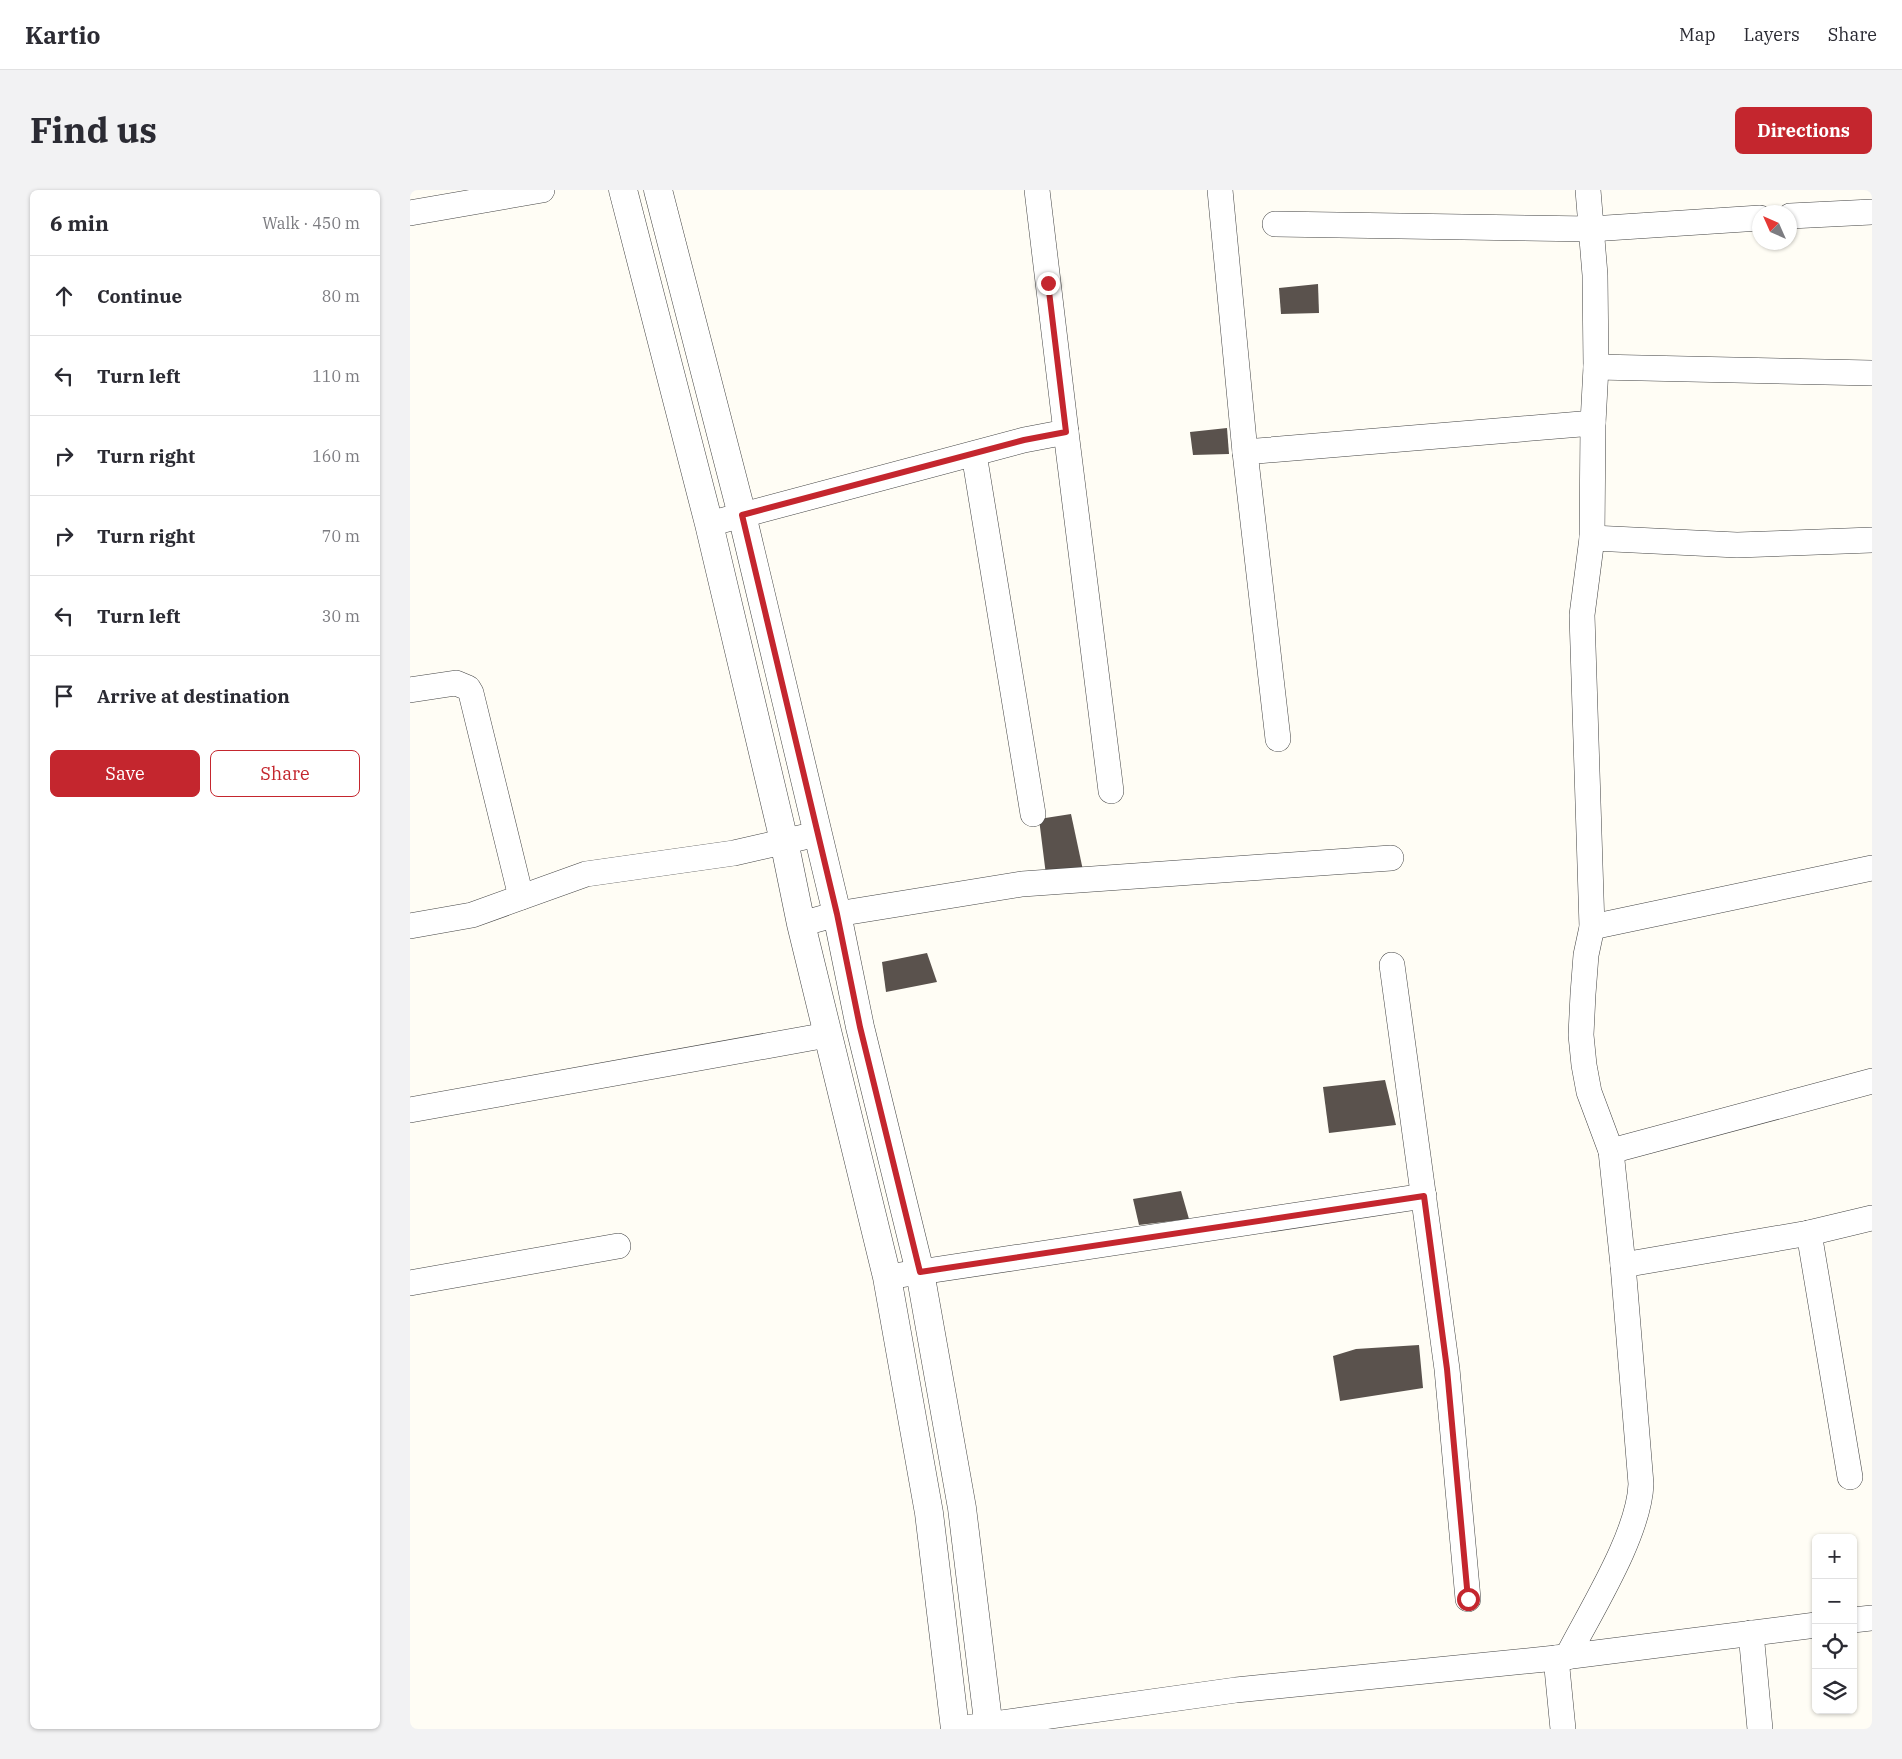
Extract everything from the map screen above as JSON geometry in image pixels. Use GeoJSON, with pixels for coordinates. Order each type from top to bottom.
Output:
{"type":"FeatureCollection","features":[{"type":"Feature","properties":{"kind":"street"},"geometry":{"type":"LineString","coordinates":[[410,213],[542,190]]}},
{"type":"Feature","properties":{"kind":"street"},"geometry":{"type":"LineString","coordinates":[[624,190],[710,524],[827,1035],[887,1277],[929,1513],[957,1729],[988,1727],[1236,1690],[1561,1658],[1812,1625]]}},
{"type":"Feature","properties":{"kind":"street"},"geometry":{"type":"LineString","coordinates":[[658,190],[742,515],[837,914],[860,1027],[920,1272],[962,1508],[988,1727]]}},
{"type":"Feature","properties":{"kind":"street"},"geometry":{"type":"LineString","coordinates":[[1037,190],[1111,791]]}},
{"type":"Feature","properties":{"kind":"street"},"geometry":{"type":"LineString","coordinates":[[1220,190],[1245,452],[1278,739]]}},
{"type":"Feature","properties":{"kind":"street"},"geometry":{"type":"LineString","coordinates":[[1563,1729],[1561,1658],[1610,1573],[1632,1526],[1640,1502],[1641,1484],[1624,1265],[1611,1151],[1588,1092],[1581,1035],[1586,955],[1592,927],[1582,615],[1592,538],[1593,423],[1596,367],[1595,275],[1588,190]]}},
{"type":"Feature","properties":{"kind":"street"},"geometry":{"type":"LineString","coordinates":[[1797,216],[1872,212]]}},
{"type":"Feature","properties":{"kind":"street"},"geometry":{"type":"LineString","coordinates":[[1275,224],[1591,229],[1752,219]]}},
{"type":"Feature","properties":{"kind":"street"},"geometry":{"type":"LineString","coordinates":[[1596,367],[1872,373]]}},
{"type":"Feature","properties":{"kind":"street"},"geometry":{"type":"LineString","coordinates":[[1245,452],[1593,423]]}},
{"type":"Feature","properties":{"kind":"street"},"geometry":{"type":"LineString","coordinates":[[710,524],[1024,440],[1066,432]]}},
{"type":"Feature","properties":{"kind":"street"},"geometry":{"type":"LineString","coordinates":[[974,454],[1033,814]]}},
{"type":"Feature","properties":{"kind":"street"},"geometry":{"type":"LineString","coordinates":[[1592,538],[1737,545],[1872,540]]}},
{"type":"Feature","properties":{"kind":"street"},"geometry":{"type":"LineString","coordinates":[[410,690],[456,683],[468,688],[475,704],[521,897]]}},
{"type":"Feature","properties":{"kind":"street"},"geometry":{"type":"LineString","coordinates":[[410,926],[472,915],[586,874],[734,853],[817,834]]}},
{"type":"Feature","properties":{"kind":"street"},"geometry":{"type":"LineString","coordinates":[[801,924],[837,914],[1022,884],[1391,858]]}},
{"type":"Feature","properties":{"kind":"street"},"geometry":{"type":"LineString","coordinates":[[1592,927],[1872,868]]}},
{"type":"Feature","properties":{"kind":"street"},"geometry":{"type":"LineString","coordinates":[[1392,965],[1447,1369],[1468,1599]]}},
{"type":"Feature","properties":{"kind":"street"},"geometry":{"type":"LineString","coordinates":[[410,1110],[827,1035]]}},
{"type":"Feature","properties":{"kind":"street"},"geometry":{"type":"LineString","coordinates":[[1611,1151],[1872,1081]]}},
{"type":"Feature","properties":{"kind":"street"},"geometry":{"type":"LineString","coordinates":[[887,1277],[1424,1196]]}},
{"type":"Feature","properties":{"kind":"street"},"geometry":{"type":"LineString","coordinates":[[1624,1265],[1809,1233],[1872,1218]]}},
{"type":"Feature","properties":{"kind":"street"},"geometry":{"type":"LineString","coordinates":[[1809,1233],[1850,1477]]}},
{"type":"Feature","properties":{"kind":"street"},"geometry":{"type":"LineString","coordinates":[[410,1283],[618,1246]]}},
{"type":"Feature","properties":{"kind":"street"},"geometry":{"type":"LineString","coordinates":[[1857,1620],[1872,1618]]}},
{"type":"Feature","properties":{"kind":"street"},"geometry":{"type":"LineString","coordinates":[[1751,1633],[1760,1729]]}},
{"type":"Feature","properties":{"kind":"building"},"geometry":{"type":"Polygon","coordinates":[[[1318,284],[1319,313],[1281,314],[1279,288],[1318,284]]]}},
{"type":"Feature","properties":{"kind":"building"},"geometry":{"type":"Polygon","coordinates":[[[1227,428],[1229,454],[1193,455],[1190,432],[1227,428]]]}},
{"type":"Feature","properties":{"kind":"building"},"geometry":{"type":"Polygon","coordinates":[[[1071,814],[1084,875],[1046,875],[1039,819],[1071,814]]]}},
{"type":"Feature","properties":{"kind":"building"},"geometry":{"type":"Polygon","coordinates":[[[927,953],[937,982],[886,992],[882,962],[927,953]]]}},
{"type":"Feature","properties":{"kind":"building"},"geometry":{"type":"Polygon","coordinates":[[[1385,1080],[1396,1125],[1329,1133],[1323,1087],[1385,1080]]]}},
{"type":"Feature","properties":{"kind":"building"},"geometry":{"type":"Polygon","coordinates":[[[1181,1191],[1189,1219],[1139,1225],[1133,1199],[1181,1191]]]}},
{"type":"Feature","properties":{"kind":"building"},"geometry":{"type":"Polygon","coordinates":[[[1419,1345],[1423,1388],[1340,1401],[1333,1356],[1356,1349],[1419,1345]]]}},
{"type":"Feature","properties":{"kind":"route"},"geometry":{"type":"LineString","coordinates":[[1048,283],[1066,432],[1024,440],[742,515],[837,914],[860,1027],[920,1272],[1424,1196],[1447,1369],[1468,1599]]}}]}
